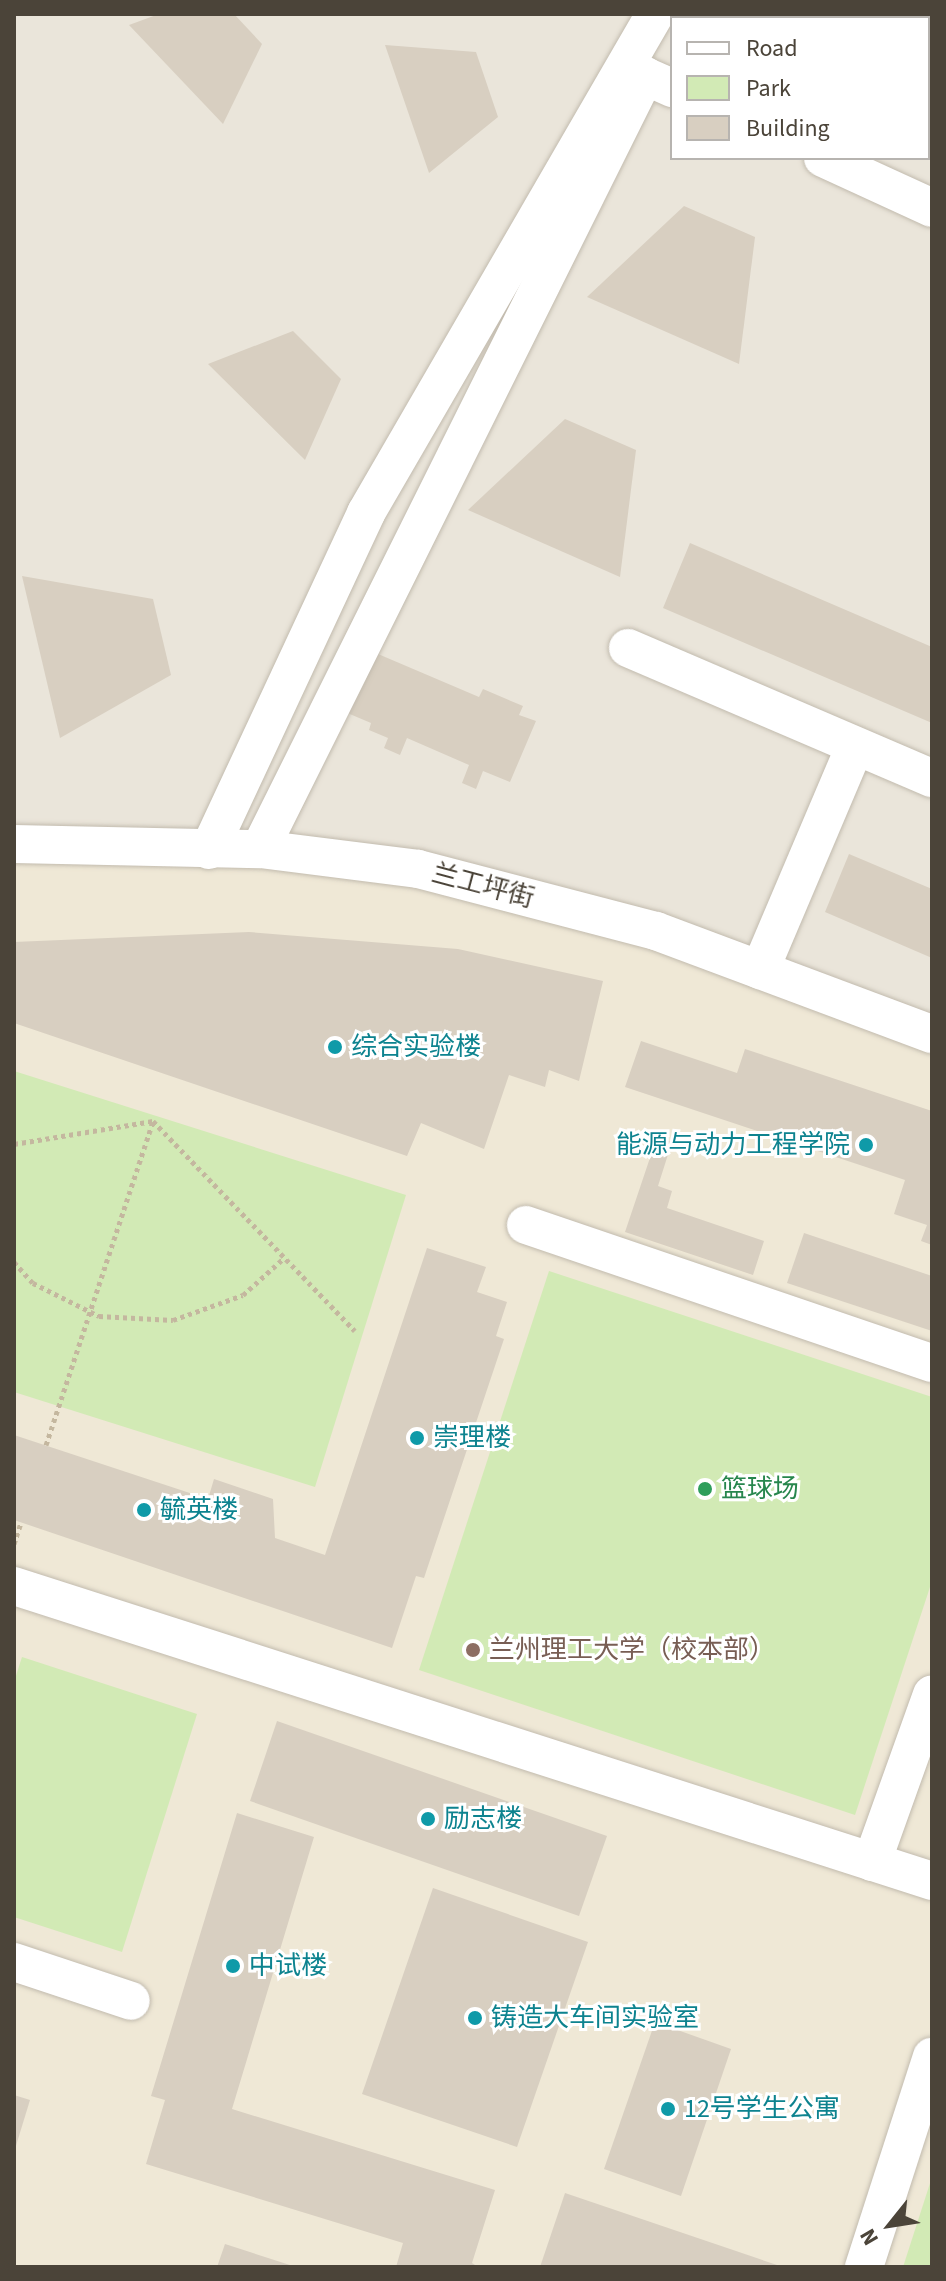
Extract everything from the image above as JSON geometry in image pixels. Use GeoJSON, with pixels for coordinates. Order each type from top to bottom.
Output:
{"type":"FeatureCollection","features":[{"type":"Feature","properties":{"kind":"street"},"geometry":{"type":"LineString","coordinates":[[209,850],[366,513],[655,14]]}},
{"type":"Feature","properties":{"kind":"street"},"geometry":{"type":"LineString","coordinates":[[260,849],[645,76],[670,87]]}},
{"type":"Feature","properties":{"kind":"street"},"geometry":{"type":"LineString","coordinates":[[827,160],[932,208]]}},
{"type":"Feature","properties":{"kind":"street"},"geometry":{"type":"LineString","coordinates":[[628,648],[932,778]]}},
{"type":"Feature","properties":{"kind":"street"},"geometry":{"type":"LineString","coordinates":[[760,970],[855,746]]}},
{"type":"Feature","properties":{"kind":"street","name":"兰工坪街"},"geometry":{"type":"LineString","coordinates":[[14,844],[260,849],[418,869],[656,931],[932,1034]]}},
{"type":"Feature","properties":{"kind":"street"},"geometry":{"type":"LineString","coordinates":[[526,1225],[932,1363]]}},
{"type":"Feature","properties":{"kind":"street"},"geometry":{"type":"LineString","coordinates":[[14,1586],[932,1881]]}},
{"type":"Feature","properties":{"kind":"street"},"geometry":{"type":"LineString","coordinates":[[872,1862],[932,1694]]}},
{"type":"Feature","properties":{"kind":"street"},"geometry":{"type":"LineString","coordinates":[[14,1962],[131,2001]]}},
{"type":"Feature","properties":{"kind":"street"},"geometry":{"type":"LineString","coordinates":[[864,2267],[932,2057]]}},
{"type":"Feature","properties":{"kind":"path"},"geometry":{"type":"LineString","coordinates":[[14,1144],[153,1121]]}},
{"type":"Feature","properties":{"kind":"path"},"geometry":{"type":"LineString","coordinates":[[153,1121],[355,1331]]}},
{"type":"Feature","properties":{"kind":"path"},"geometry":{"type":"LineString","coordinates":[[46,1445],[153,1121]]}},
{"type":"Feature","properties":{"kind":"path"},"geometry":{"type":"LineString","coordinates":[[14,1262],[33,1283],[90,1311],[173,1320],[243,1295],[284,1258]]}},
{"type":"Feature","properties":{"kind":"path"},"geometry":{"type":"LineString","coordinates":[[14,1544],[21,1522]]}},
{"type":"Feature","properties":{"kind":"shaded area"},"geometry":{"type":"Polygon","coordinates":[[[14,14],[932,14],[932,1034],[14,844],[14,14]]]}},
{"type":"Feature","properties":{"kind":"shaded area","name":"兰州理工大学（校本部）"},"geometry":{"type":"Polygon","coordinates":[[[14,844],[418,869],[932,1034],[932,2267],[14,2267],[14,844]]]}},
{"type":"Feature","properties":{"kind":"green space"},"geometry":{"type":"Polygon","coordinates":[[[14,1071],[406,1195],[315,1487],[14,1392],[14,1071]]]}},
{"type":"Feature","properties":{"kind":"green space","name":"篮球场"},"geometry":{"type":"Polygon","coordinates":[[[549,1271],[932,1397],[932,1581],[855,1815],[419,1670],[549,1271]]]}},
{"type":"Feature","properties":{"kind":"green space"},"geometry":{"type":"Polygon","coordinates":[[[22,1657],[197,1714],[122,1952],[14,1917],[14,1682],[22,1657]]]}},
{"type":"Feature","properties":{"kind":"green space"},"geometry":{"type":"Polygon","coordinates":[[[932,2177],[932,2267],[903,2267],[932,2177]]]}},
{"type":"Feature","properties":{"kind":"building"},"geometry":{"type":"Polygon","coordinates":[[[159,14],[234,14],[262,44],[223,124],[129,25],[159,14]]]}},
{"type":"Feature","properties":{"kind":"building"},"geometry":{"type":"Polygon","coordinates":[[[834,14],[838,16],[747,16],[834,14]]]}},
{"type":"Feature","properties":{"kind":"building"},"geometry":{"type":"Polygon","coordinates":[[[385,45],[476,52],[498,117],[429,173],[385,45]]]}},
{"type":"Feature","properties":{"kind":"building"},"geometry":{"type":"Polygon","coordinates":[[[930,56],[932,56],[930,136],[930,56]]]}},
{"type":"Feature","properties":{"kind":"building"},"geometry":{"type":"Polygon","coordinates":[[[684,206],[755,237],[739,364],[587,297],[684,206]]]}},
{"type":"Feature","properties":{"kind":"building"},"geometry":{"type":"Polygon","coordinates":[[[293,331],[341,379],[305,460],[208,364],[293,331]]]}},
{"type":"Feature","properties":{"kind":"building"},"geometry":{"type":"Polygon","coordinates":[[[565,419],[636,450],[620,577],[468,510],[565,419]]]}},
{"type":"Feature","properties":{"kind":"building"},"geometry":{"type":"Polygon","coordinates":[[[690,543],[932,647],[932,723],[663,608],[690,543]]]}},
{"type":"Feature","properties":{"kind":"building"},"geometry":{"type":"Polygon","coordinates":[[[22,576],[153,599],[171,675],[60,738],[22,576]]]}},
{"type":"Feature","properties":{"kind":"building"},"geometry":{"type":"Polygon","coordinates":[[[371,651],[479,697],[483,689],[523,706],[519,715],[536,721],[510,782],[483,771],[476,789],[462,783],[469,765],[407,738],[400,755],[384,748],[388,738],[369,730],[371,723],[345,712],[371,651]]]}},
{"type":"Feature","properties":{"kind":"building"},"geometry":{"type":"Polygon","coordinates":[[[849,854],[932,889],[932,958],[825,912],[849,854]]]}},
{"type":"Feature","properties":{"kind":"building","name":"综合实验楼"},"geometry":{"type":"Polygon","coordinates":[[[249,932],[458,949],[603,981],[579,1081],[549,1070],[545,1087],[509,1075],[484,1149],[421,1123],[407,1156],[14,1023],[14,942],[249,932]]]}},
{"type":"Feature","properties":{"kind":"building","name":"能源与动力工程学院"},"geometry":{"type":"Polygon","coordinates":[[[641,1041],[737,1073],[745,1049],[932,1111],[932,1245],[921,1241],[927,1225],[894,1214],[905,1180],[625,1087],[641,1041]]]}},
{"type":"Feature","properties":{"kind":"building"},"geometry":{"type":"Polygon","coordinates":[[[657,1137],[672,1142],[658,1186],[672,1191],[667,1208],[764,1241],[753,1275],[625,1232],[657,1137]]]}},
{"type":"Feature","properties":{"kind":"building"},"geometry":{"type":"Polygon","coordinates":[[[804,1233],[932,1276],[932,1331],[787,1283],[804,1233]]]}},
{"type":"Feature","properties":{"kind":"building","name":"崇理楼"},"geometry":{"type":"Polygon","coordinates":[[[427,1248],[486,1267],[477,1292],[507,1302],[496,1336],[504,1339],[424,1578],[416,1576],[392,1648],[14,1520],[14,1435],[208,1499],[214,1479],[273,1499],[275,1538],[325,1555],[427,1248]]]}},
{"type":"Feature","properties":{"kind":"building","name":"励志楼"},"geometry":{"type":"Polygon","coordinates":[[[277,1721],[607,1836],[579,1916],[250,1801],[277,1721]]]}},
{"type":"Feature","properties":{"kind":"building","name":"中试楼"},"geometry":{"type":"Polygon","coordinates":[[[237,1813],[314,1837],[232,2109],[495,2190],[472,2263],[478,2267],[396,2267],[403,2243],[146,2164],[165,2100],[151,2096],[237,1813]]]}},
{"type":"Feature","properties":{"kind":"building","name":"铸造大车间实验室"},"geometry":{"type":"Polygon","coordinates":[[[433,1888],[588,1942],[517,2147],[362,2094],[433,1888]]]}},
{"type":"Feature","properties":{"kind":"building","name":"12号学生公寓"},"geometry":{"type":"Polygon","coordinates":[[[655,2022],[731,2049],[681,2196],[604,2169],[655,2022]]]}},
{"type":"Feature","properties":{"kind":"building"},"geometry":{"type":"Polygon","coordinates":[[[14,2095],[30,2100],[15,2149],[14,2148],[14,2095]]]}},
{"type":"Feature","properties":{"kind":"building"},"geometry":{"type":"Polygon","coordinates":[[[565,2193],[780,2266],[780,2267],[540,2267],[565,2193]]]}},
{"type":"Feature","properties":{"kind":"building"},"geometry":{"type":"Polygon","coordinates":[[[225,2244],[293,2266],[293,2267],[217,2267],[225,2244]]]}},
{"type":"Feature","properties":{"kind":"place","name":"综合实验楼"},"geometry":{"type":"Point","coordinates":[335,1047]}},
{"type":"Feature","properties":{"kind":"place","name":"能源与动力工程学院"},"geometry":{"type":"Point","coordinates":[866,1145]}},
{"type":"Feature","properties":{"kind":"place","name":"崇理楼"},"geometry":{"type":"Point","coordinates":[417,1438]}},
{"type":"Feature","properties":{"kind":"place","name":"篮球场"},"geometry":{"type":"Point","coordinates":[705,1489]}},
{"type":"Feature","properties":{"kind":"place","name":"毓英楼"},"geometry":{"type":"Point","coordinates":[144,1510]}},
{"type":"Feature","properties":{"kind":"place","name":"兰州理工大学（校本部）"},"geometry":{"type":"Point","coordinates":[473,1650]}},
{"type":"Feature","properties":{"kind":"place","name":"励志楼"},"geometry":{"type":"Point","coordinates":[428,1819]}},
{"type":"Feature","properties":{"kind":"place","name":"中试楼"},"geometry":{"type":"Point","coordinates":[233,1966]}},
{"type":"Feature","properties":{"kind":"place","name":"铸造大车间实验室"},"geometry":{"type":"Point","coordinates":[475,2018]}},
{"type":"Feature","properties":{"kind":"place","name":"12号学生公寓"},"geometry":{"type":"Point","coordinates":[668,2109]}}]}
